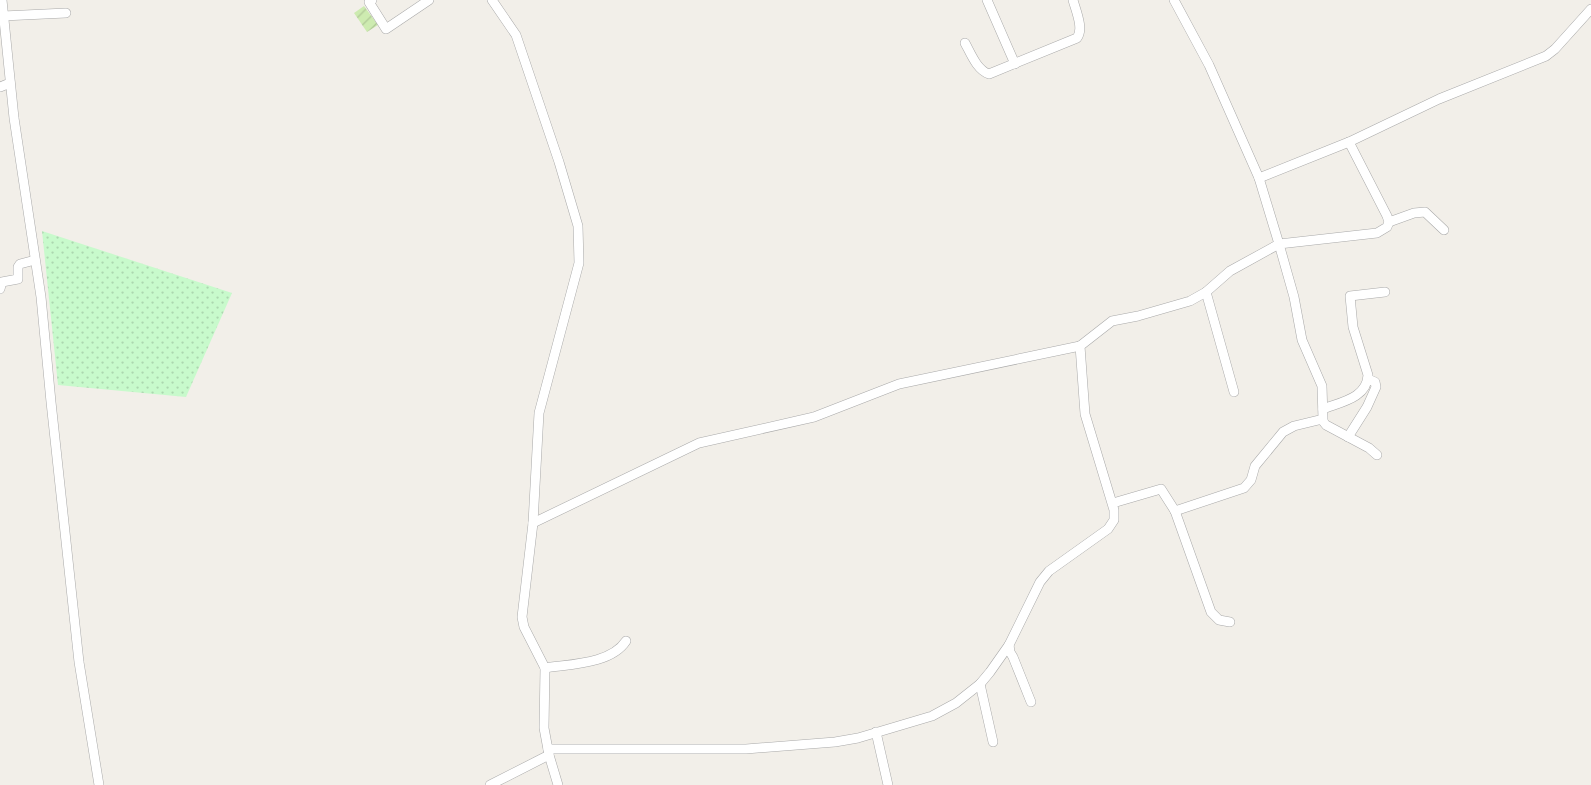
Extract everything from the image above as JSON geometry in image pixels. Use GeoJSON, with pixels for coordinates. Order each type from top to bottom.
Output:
{"type":"FeatureCollection","features":[{"type":"Feature","properties":{"kind":"street"},"geometry":{"type":"LineString","coordinates":[[2,0],[10,83],[35,260],[80,662],[98,785]]}},
{"type":"Feature","properties":{"kind":"street"},"geometry":{"type":"LineString","coordinates":[[372,0],[369,2],[386,29],[429,0]]}},
{"type":"Feature","properties":{"kind":"street"},"geometry":{"type":"LineString","coordinates":[[492,0],[516,34],[560,162],[580,238],[579,263],[539,413],[533,524],[522,622],[545,668],[544,720],[549,752],[558,785]]}},
{"type":"Feature","properties":{"kind":"street"},"geometry":{"type":"LineString","coordinates":[[989,0],[1015,64]]}},
{"type":"Feature","properties":{"kind":"street"},"geometry":{"type":"LineString","coordinates":[[965,43],[980,68],[989,74],[1015,64],[1077,38],[1080,34],[1073,0]]}},
{"type":"Feature","properties":{"kind":"street"},"geometry":{"type":"LineString","coordinates":[[1174,0],[1209,64],[1259,178],[1294,297],[1302,340],[1322,386],[1324,417],[1322,420]]}},
{"type":"Feature","properties":{"kind":"street"},"geometry":{"type":"LineString","coordinates":[[1259,178],[1349,142],[1438,99],[1546,56],[1555,49],[1591,9]]}},
{"type":"Feature","properties":{"kind":"street"},"geometry":{"type":"LineString","coordinates":[[3,16],[66,14]]}},
{"type":"Feature","properties":{"kind":"street"},"geometry":{"type":"LineString","coordinates":[[0,87],[10,83]]}},
{"type":"Feature","properties":{"kind":"street"},"geometry":{"type":"LineString","coordinates":[[1349,142],[1389,222]]}},
{"type":"Feature","properties":{"kind":"street"},"geometry":{"type":"LineString","coordinates":[[533,524],[699,443],[814,417],[899,384],[1080,346],[1108,323],[1181,304],[1206,292],[1230,271],[1279,244],[1377,233],[1387,227],[1389,222],[1414,212],[1425,212],[1444,230]]}},
{"type":"Feature","properties":{"kind":"street"},"geometry":{"type":"LineString","coordinates":[[0,289],[2,282],[18,279],[20,264],[35,260]]}},
{"type":"Feature","properties":{"kind":"street"},"geometry":{"type":"LineString","coordinates":[[1206,292],[1234,392]]}},
{"type":"Feature","properties":{"kind":"street"},"geometry":{"type":"LineString","coordinates":[[1323,409],[1356,396],[1362,391],[1368,379],[1353,327],[1349,298],[1352,295],[1385,292]]}},
{"type":"Feature","properties":{"kind":"street"},"geometry":{"type":"LineString","coordinates":[[490,785],[549,752],[769,748],[835,742],[932,716],[956,703],[980,684],[1010,645],[1043,577],[1048,571],[1108,529],[1114,520],[1113,503],[1085,414],[1080,346]]}},
{"type":"Feature","properties":{"kind":"street"},"geometry":{"type":"LineString","coordinates":[[1348,437],[1367,407],[1376,387],[1375,382],[1368,379]]}},
{"type":"Feature","properties":{"kind":"street"},"geometry":{"type":"LineString","coordinates":[[1322,420],[1326,425],[1369,448],[1377,455]]}},
{"type":"Feature","properties":{"kind":"street"},"geometry":{"type":"LineString","coordinates":[[1175,511],[1244,488],[1251,480],[1255,466],[1283,432],[1294,426],[1322,420]]}},
{"type":"Feature","properties":{"kind":"street"},"geometry":{"type":"LineString","coordinates":[[1113,503],[1161,489],[1175,511],[1211,612],[1219,620],[1230,622]]}},
{"type":"Feature","properties":{"kind":"street"},"geometry":{"type":"LineString","coordinates":[[545,668],[605,658],[618,651],[626,641]]}},
{"type":"Feature","properties":{"kind":"street"},"geometry":{"type":"LineString","coordinates":[[1010,645],[1010,652],[1032,702]]}},
{"type":"Feature","properties":{"kind":"street"},"geometry":{"type":"LineString","coordinates":[[980,684],[993,742]]}},
{"type":"Feature","properties":{"kind":"street"},"geometry":{"type":"LineString","coordinates":[[876,732],[888,785]]}},
{"type":"Feature","properties":{"kind":"green space"},"geometry":{"type":"Polygon","coordinates":[[[364,6],[378,25],[367,32],[354,13],[364,6]]]}},
{"type":"Feature","properties":{"kind":"green space"},"geometry":{"type":"Polygon","coordinates":[[[42,231],[232,293],[186,397],[58,385],[42,231]]]}}]}
